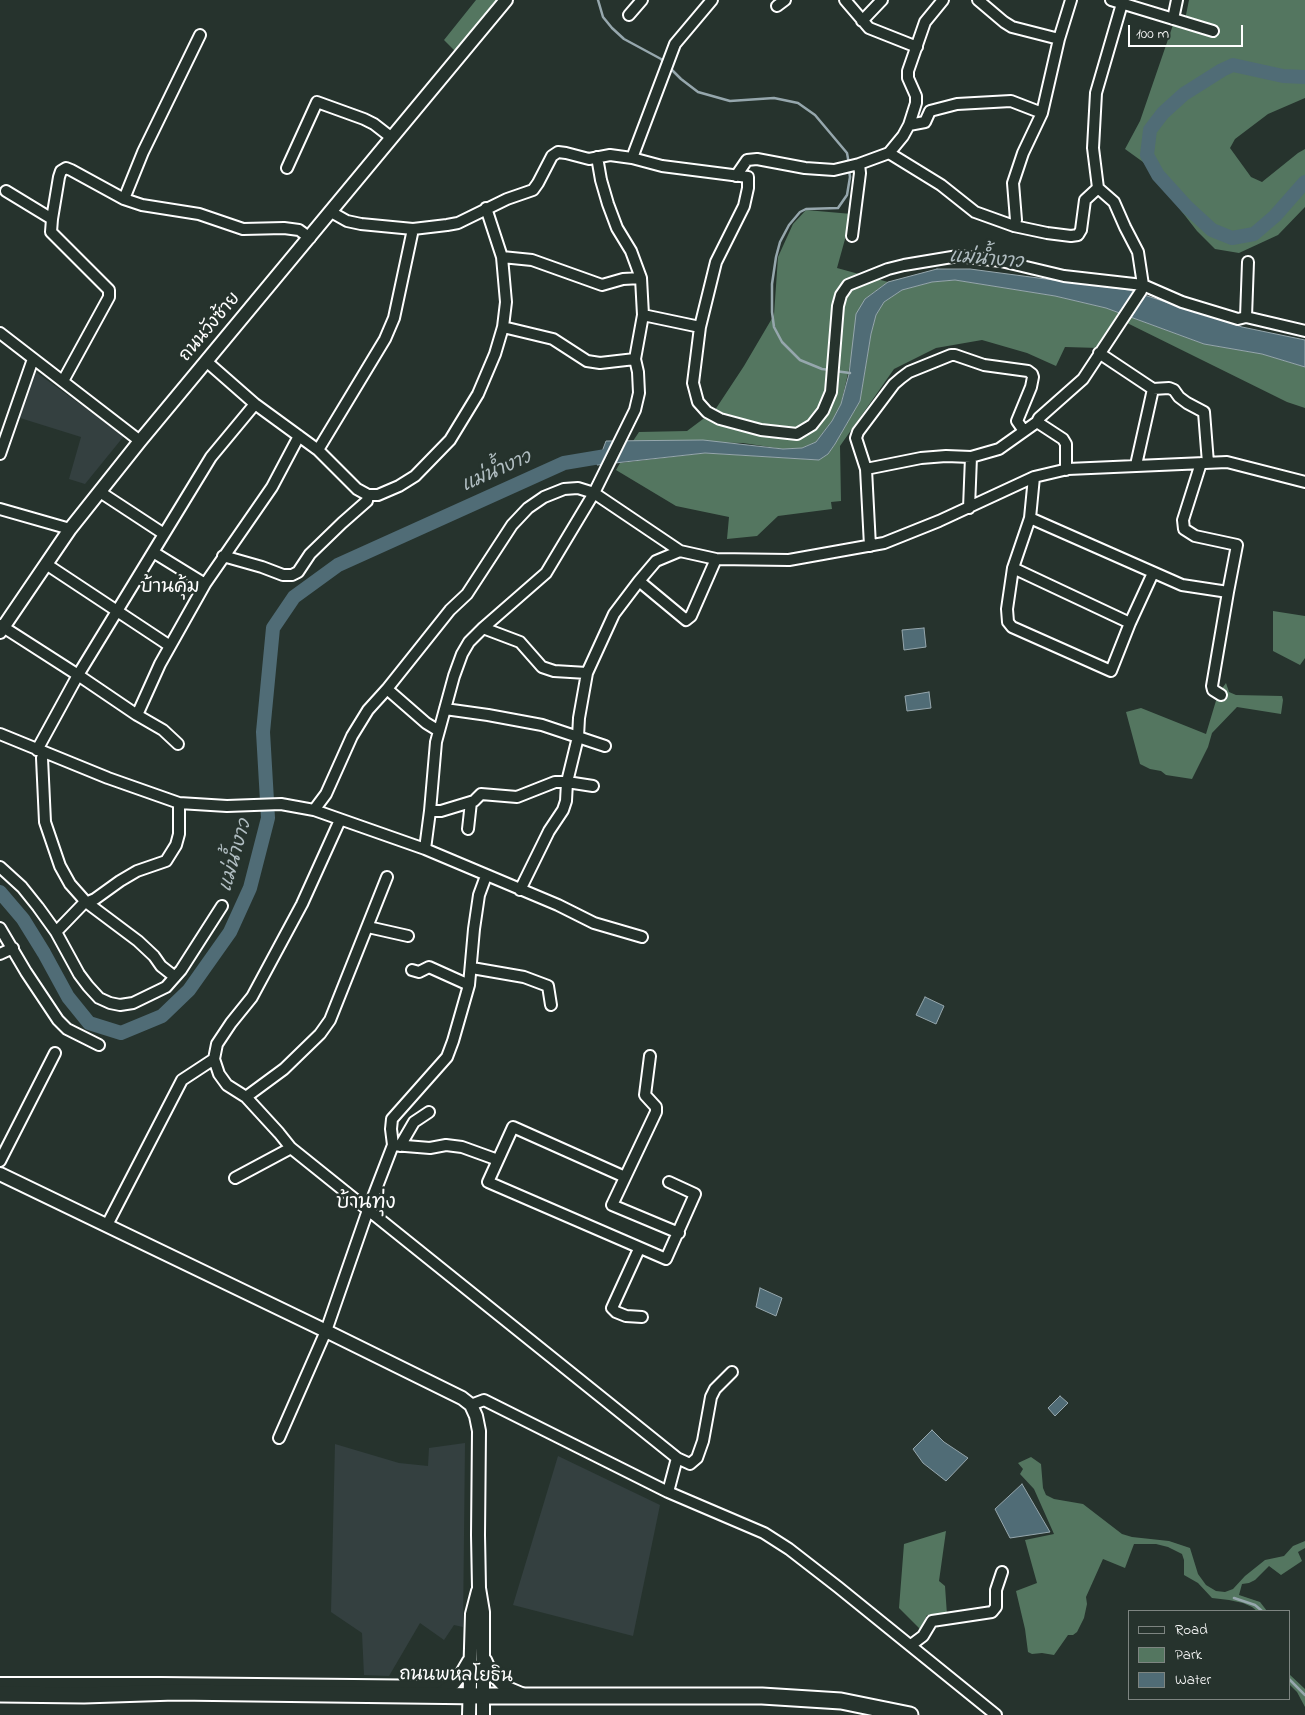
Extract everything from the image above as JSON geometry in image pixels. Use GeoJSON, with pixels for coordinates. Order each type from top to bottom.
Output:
{"type":"FeatureCollection","features":[{"type":"Feature","properties":{"kind":"highway","name":"ถนนพหลโยธิน"},"geometry":{"type":"LineString","coordinates":[[0,1694],[175,1692],[432,1696],[762,1696],[840,1701],[910,1715]]}},
{"type":"Feature","properties":{"kind":"main road","name":"ถนนวังซ้าย"},"geometry":{"type":"LineString","coordinates":[[1,628],[70,529],[140,441],[506,0]]}},
{"type":"Feature","properties":{"kind":"main road"},"geometry":{"type":"LineString","coordinates":[[0,1174],[326,1331],[462,1398],[470,1405],[476,1416],[479,1431],[479,1588],[472,1614],[477,1656],[476,1696],[469,1715]]}},
{"type":"Feature","properties":{"kind":"main road"},"geometry":{"type":"LineString","coordinates":[[432,1696],[450,1686],[477,1656]]}},
{"type":"Feature","properties":{"kind":"main road"},"geometry":{"type":"LineString","coordinates":[[477,1656],[502,1684],[528,1696]]}},
{"type":"Feature","properties":{"kind":"main road"},"geometry":{"type":"LineString","coordinates":[[476,1696],[483,1715]]}},
{"type":"Feature","properties":{"kind":"street"},"geometry":{"type":"LineString","coordinates":[[629,15],[642,0]]}},
{"type":"Feature","properties":{"kind":"street"},"geometry":{"type":"LineString","coordinates":[[632,158],[674,44],[712,0]]}},
{"type":"Feature","properties":{"kind":"street"},"geometry":{"type":"LineString","coordinates":[[844,0],[869,28],[917,47]]}},
{"type":"Feature","properties":{"kind":"street"},"geometry":{"type":"LineString","coordinates":[[862,21],[882,0]]}},
{"type":"Feature","properties":{"kind":"street"},"geometry":{"type":"LineString","coordinates":[[736,176],[747,160],[757,159],[804,168],[834,170],[889,153],[903,136],[909,125],[916,103],[916,96],[908,78],[908,71],[929,17],[943,0]]}},
{"type":"Feature","properties":{"kind":"street"},"geometry":{"type":"LineString","coordinates":[[978,0],[1012,27],[1059,39]]}},
{"type":"Feature","properties":{"kind":"street"},"geometry":{"type":"LineString","coordinates":[[1014,226],[1016,220],[1013,183],[1023,153],[1042,113],[1070,0]]}},
{"type":"Feature","properties":{"kind":"street"},"geometry":{"type":"LineString","coordinates":[[1111,0],[1123,2],[1213,32]]}},
{"type":"Feature","properties":{"kind":"street"},"geometry":{"type":"LineString","coordinates":[[1173,19],[1177,0]]}},
{"type":"Feature","properties":{"kind":"street"},"geometry":{"type":"LineString","coordinates":[[866,469],[921,458],[971,457],[1000,449],[1037,422],[1039,418],[1083,380],[1142,288],[1138,252],[1124,227],[1114,202],[1098,188],[1093,148],[1096,93],[1123,2]]}},
{"type":"Feature","properties":{"kind":"street"},"geometry":{"type":"LineString","coordinates":[[124,199],[143,152],[200,35]]}},
{"type":"Feature","properties":{"kind":"street"},"geometry":{"type":"LineString","coordinates":[[909,125],[925,122],[930,111],[957,104],[1011,101],[1042,113]]}},
{"type":"Feature","properties":{"kind":"street"},"geometry":{"type":"LineString","coordinates":[[287,168],[317,102],[369,122],[392,138]]}},
{"type":"Feature","properties":{"kind":"street"},"geometry":{"type":"LineString","coordinates":[[331,212],[346,221],[413,229],[458,223],[486,208],[533,190],[552,156],[558,152],[589,159],[610,155],[632,158],[662,166],[748,178],[744,206],[716,262],[700,327],[693,383],[698,402],[707,412],[720,420],[761,430],[797,434],[812,426],[823,411],[831,392],[838,306],[841,294],[848,285],[896,267],[958,256],[1001,261],[1064,276],[1142,288],[1238,319],[1246,317],[1305,331]]}},
{"type":"Feature","properties":{"kind":"street"},"geometry":{"type":"LineString","coordinates":[[889,153],[941,184],[976,212],[1014,226],[1055,234],[1078,235],[1081,230],[1085,200],[1098,188]]}},
{"type":"Feature","properties":{"kind":"street"},"geometry":{"type":"LineString","coordinates":[[425,849],[434,758],[439,731],[462,654],[469,642],[483,628],[546,573],[594,493],[636,410],[639,393],[635,359],[643,315],[641,278],[631,251],[617,228],[608,204],[597,157]]}},
{"type":"Feature","properties":{"kind":"street"},"geometry":{"type":"LineString","coordinates":[[852,166],[860,173],[852,236]]}},
{"type":"Feature","properties":{"kind":"street"},"geometry":{"type":"LineString","coordinates":[[63,381],[109,297],[109,290],[51,232],[59,177],[66,168],[124,199],[142,205],[199,214],[243,229],[284,228],[299,230],[310,238]]}},
{"type":"Feature","properties":{"kind":"street"},"geometry":{"type":"LineString","coordinates":[[6,191],[52,219]]}},
{"type":"Feature","properties":{"kind":"street"},"geometry":{"type":"LineString","coordinates":[[206,361],[255,404],[318,450],[357,489],[368,495],[378,495],[399,486],[415,476],[450,440],[484,381],[503,327],[506,302],[502,257],[486,208]]}},
{"type":"Feature","properties":{"kind":"street"},"geometry":{"type":"LineString","coordinates":[[318,450],[385,339],[394,318],[413,229]]}},
{"type":"Feature","properties":{"kind":"street"},"geometry":{"type":"LineString","coordinates":[[502,257],[532,260],[602,285],[623,279],[641,278]]}},
{"type":"Feature","properties":{"kind":"street"},"geometry":{"type":"LineString","coordinates":[[1246,317],[1248,262]]}},
{"type":"Feature","properties":{"kind":"street"},"geometry":{"type":"LineString","coordinates":[[643,315],[700,327]]}},
{"type":"Feature","properties":{"kind":"street"},"geometry":{"type":"LineString","coordinates":[[503,327],[553,339],[587,361],[600,363],[635,359]]}},
{"type":"Feature","properties":{"kind":"street"},"geometry":{"type":"LineString","coordinates":[[0,333],[140,441]]}},
{"type":"Feature","properties":{"kind":"street"},"geometry":{"type":"LineString","coordinates":[[1099,353],[1153,389],[1169,388],[1174,390],[1187,404],[1204,412],[1204,463],[1183,520],[1184,529],[1195,536],[1238,545],[1212,686],[1213,690],[1221,695]]}},
{"type":"Feature","properties":{"kind":"street"},"geometry":{"type":"LineString","coordinates":[[870,546],[866,469],[856,438],[858,432],[894,384],[909,372],[955,355],[984,365],[1032,374],[1031,387],[1017,421],[1024,431]]}},
{"type":"Feature","properties":{"kind":"street"},"geometry":{"type":"LineString","coordinates":[[0,454],[33,359]]}},
{"type":"Feature","properties":{"kind":"street"},"geometry":{"type":"LineString","coordinates":[[1136,465],[1153,389]]}},
{"type":"Feature","properties":{"kind":"street"},"geometry":{"type":"LineString","coordinates":[[174,977],[161,966],[138,940],[86,902],[70,884],[60,866],[45,822],[42,758],[40,751],[78,675],[211,457],[255,404]]}},
{"type":"Feature","properties":{"kind":"street"},"geometry":{"type":"LineString","coordinates":[[1037,422],[1040,426],[1063,439],[1066,444],[1066,470]]}},
{"type":"Feature","properties":{"kind":"street"},"geometry":{"type":"LineString","coordinates":[[137,715],[170,646],[204,584],[272,487],[299,436]]}},
{"type":"Feature","properties":{"kind":"street"},"geometry":{"type":"LineString","coordinates":[[969,508],[971,457]]}},
{"type":"Feature","properties":{"kind":"street"},"geometry":{"type":"LineString","coordinates":[[314,810],[330,786],[352,736],[368,710],[450,610],[467,594],[512,526],[528,508],[544,497],[564,488],[578,488],[594,493],[680,551],[716,559],[789,560],[884,543],[969,508],[1034,477],[1066,470],[1136,465],[1227,462],[1305,482]]}},
{"type":"Feature","properties":{"kind":"street"},"geometry":{"type":"LineString","coordinates":[[1034,477],[1030,518],[1013,568],[1007,609],[1008,622],[1012,627],[1111,671],[1153,573]]}},
{"type":"Feature","properties":{"kind":"street"},"geometry":{"type":"LineString","coordinates":[[100,492],[164,534]]}},
{"type":"Feature","properties":{"kind":"street"},"geometry":{"type":"LineString","coordinates":[[223,556],[283,575],[292,575],[298,572],[310,554],[335,529],[367,502],[368,495]]}},
{"type":"Feature","properties":{"kind":"street"},"geometry":{"type":"LineString","coordinates":[[0,509],[70,529]]}},
{"type":"Feature","properties":{"kind":"street"},"geometry":{"type":"LineString","coordinates":[[1030,518],[1182,585],[1228,592]]}},
{"type":"Feature","properties":{"kind":"street"},"geometry":{"type":"LineString","coordinates":[[520,890],[549,831],[563,810],[566,800],[567,782],[578,737],[579,718],[587,673],[614,614],[656,561],[680,551]]}},
{"type":"Feature","properties":{"kind":"street"},"geometry":{"type":"LineString","coordinates":[[153,552],[204,584]]}},
{"type":"Feature","properties":{"kind":"street"},"geometry":{"type":"LineString","coordinates":[[639,581],[686,620],[692,616],[716,559]]}},
{"type":"Feature","properties":{"kind":"street"},"geometry":{"type":"LineString","coordinates":[[46,564],[170,646]]}},
{"type":"Feature","properties":{"kind":"street"},"geometry":{"type":"LineString","coordinates":[[1013,568],[1130,623]]}},
{"type":"Feature","properties":{"kind":"street"},"geometry":{"type":"LineString","coordinates":[[1,628],[163,730],[178,744]]}},
{"type":"Feature","properties":{"kind":"street"},"geometry":{"type":"LineString","coordinates":[[483,628],[520,642],[542,667],[554,672],[587,673]]}},
{"type":"Feature","properties":{"kind":"street"},"geometry":{"type":"LineString","coordinates":[[387,689],[426,723],[439,731]]}},
{"type":"Feature","properties":{"kind":"street"},"geometry":{"type":"LineString","coordinates":[[445,709],[488,714],[542,726],[605,746]]}},
{"type":"Feature","properties":{"kind":"street"},"geometry":{"type":"LineString","coordinates":[[0,734],[108,778],[179,803],[227,806],[281,804],[314,810],[425,849],[558,905],[594,923],[642,937]]}},
{"type":"Feature","properties":{"kind":"street"},"geometry":{"type":"LineString","coordinates":[[430,811],[441,812],[471,802],[481,794],[517,797],[555,782],[593,786]]}},
{"type":"Feature","properties":{"kind":"street"},"geometry":{"type":"LineString","coordinates":[[468,829],[471,802]]}},
{"type":"Feature","properties":{"kind":"street"},"geometry":{"type":"LineString","coordinates":[[56,932],[86,902],[94,899],[137,870],[166,861],[176,845],[179,834],[179,803]]}},
{"type":"Feature","properties":{"kind":"street"},"geometry":{"type":"LineString","coordinates":[[340,820],[302,904],[252,997],[217,1044],[214,1059],[227,1085],[246,1097],[291,1148],[677,1458],[690,1464],[697,1458],[703,1441],[714,1389],[732,1372]]}},
{"type":"Feature","properties":{"kind":"street"},"geometry":{"type":"LineString","coordinates":[[0,867],[22,887],[56,932],[79,974],[88,986],[99,998],[120,1005],[132,1003],[166,987],[181,970],[222,906]]}},
{"type":"Feature","properties":{"kind":"street"},"geometry":{"type":"LineString","coordinates":[[396,1146],[391,1129],[392,1119],[447,1057],[453,1041],[469,985],[476,912],[479,895],[486,876]]}},
{"type":"Feature","properties":{"kind":"street"},"geometry":{"type":"LineString","coordinates":[[246,1097],[284,1069],[326,1026],[334,1011],[387,877]]}},
{"type":"Feature","properties":{"kind":"street"},"geometry":{"type":"LineString","coordinates":[[368,927],[408,936]]}},
{"type":"Feature","properties":{"kind":"street"},"geometry":{"type":"LineString","coordinates":[[0,928],[58,1020],[67,1029],[99,1045]]}},
{"type":"Feature","properties":{"kind":"street"},"geometry":{"type":"LineString","coordinates":[[0,954],[13,948]]}},
{"type":"Feature","properties":{"kind":"street"},"geometry":{"type":"LineString","coordinates":[[412,970],[419,972],[429,967],[469,985]]}},
{"type":"Feature","properties":{"kind":"street"},"geometry":{"type":"LineString","coordinates":[[472,968],[524,977],[548,986],[552,1006]]}},
{"type":"Feature","properties":{"kind":"street"},"geometry":{"type":"LineString","coordinates":[[0,1161],[55,1053]]}},
{"type":"Feature","properties":{"kind":"street"},"geometry":{"type":"LineString","coordinates":[[650,1056],[645,1095],[656,1107],[656,1112],[612,1205],[679,1233]]}},
{"type":"Feature","properties":{"kind":"street"},"geometry":{"type":"LineString","coordinates":[[107,1225],[182,1080],[214,1059]]}},
{"type":"Feature","properties":{"kind":"street"},"geometry":{"type":"LineString","coordinates":[[279,1438],[326,1331],[368,1210],[396,1146],[414,1122],[429,1112]]}},
{"type":"Feature","properties":{"kind":"street"},"geometry":{"type":"LineString","coordinates":[[625,1177],[513,1127],[488,1182],[666,1260],[696,1194],[669,1182]]}},
{"type":"Feature","properties":{"kind":"street"},"geometry":{"type":"LineString","coordinates":[[396,1146],[430,1148],[446,1145],[462,1147],[498,1160]]}},
{"type":"Feature","properties":{"kind":"street"},"geometry":{"type":"LineString","coordinates":[[235,1178],[291,1148]]}},
{"type":"Feature","properties":{"kind":"street"},"geometry":{"type":"LineString","coordinates":[[639,1249],[612,1308],[626,1316],[642,1317]]}},
{"type":"Feature","properties":{"kind":"street"},"geometry":{"type":"LineString","coordinates":[[470,1405],[484,1400],[668,1492],[757,1530],[789,1549],[996,1715]]}},
{"type":"Feature","properties":{"kind":"street"},"geometry":{"type":"LineString","coordinates":[[668,1492],[677,1458]]}},
{"type":"Feature","properties":{"kind":"street"},"geometry":{"type":"LineString","coordinates":[[911,1645],[924,1636],[932,1621],[992,1612],[996,1607],[996,1590],[1002,1572]]}},
{"type":"Feature","properties":{"kind":"street"},"geometry":{"type":"LineString","coordinates":[[0,1683],[450,1686]]}},
{"type":"Feature","properties":{"kind":"shaded area"},"geometry":{"type":"Polygon","coordinates":[[[33,370],[124,436],[85,484],[69,479],[81,437],[17,417],[33,370]]]}},
{"type":"Feature","properties":{"kind":"shaded area"},"geometry":{"type":"Polygon","coordinates":[[[465,1443],[463,1627],[454,1625],[444,1640],[420,1623],[389,1676],[364,1675],[362,1633],[331,1612],[335,1444],[399,1463],[428,1466],[429,1448],[465,1443]]]}},
{"type":"Feature","properties":{"kind":"shaded area"},"geometry":{"type":"Polygon","coordinates":[[[558,1456],[660,1505],[633,1636],[513,1605],[558,1456]]]}},
{"type":"Feature","properties":{"kind":"green space"},"geometry":{"type":"Polygon","coordinates":[[[476,0],[497,0],[456,52],[444,40],[476,0]]]}},
{"type":"Feature","properties":{"kind":"green space"},"geometry":{"type":"Polygon","coordinates":[[[1189,0],[1305,0],[1305,98],[1268,114],[1235,139],[1230,148],[1251,177],[1262,182],[1305,149],[1305,207],[1278,235],[1239,253],[1215,249],[1197,231],[1143,162],[1125,149],[1140,121],[1174,22],[1184,25],[1189,0]]]}},
{"type":"Feature","properties":{"kind":"green space"},"geometry":{"type":"Polygon","coordinates":[[[806,210],[852,214],[837,268],[888,282],[865,299],[841,404],[832,421],[816,442],[802,448],[783,449],[743,443],[633,441],[639,432],[687,431],[715,410],[774,315],[778,257],[793,224],[806,210]]]}},
{"type":"Feature","properties":{"kind":"green space"},"geometry":{"type":"Polygon","coordinates":[[[955,280],[1055,296],[1106,308],[1204,344],[1262,354],[1305,367],[1305,408],[1287,402],[1117,318],[1099,348],[1065,347],[1056,366],[1027,353],[982,340],[936,348],[894,369],[840,446],[841,501],[831,502],[832,509],[778,516],[757,536],[727,539],[729,517],[676,506],[616,470],[620,463],[705,453],[819,460],[828,454],[835,444],[860,401],[871,334],[876,315],[884,302],[902,290],[932,282],[955,280]]]}},
{"type":"Feature","properties":{"kind":"green space"},"geometry":{"type":"Polygon","coordinates":[[[1273,611],[1305,616],[1305,658],[1300,665],[1273,651],[1273,611]]]}},
{"type":"Feature","properties":{"kind":"green space"},"geometry":{"type":"Polygon","coordinates":[[[1226,683],[1229,692],[1236,695],[1282,696],[1281,714],[1237,707],[1212,733],[1208,747],[1192,779],[1166,775],[1161,771],[1150,769],[1140,764],[1126,712],[1141,708],[1206,734],[1218,694],[1226,683]]]}},
{"type":"Feature","properties":{"kind":"green space"},"geometry":{"type":"Polygon","coordinates":[[[1031,1457],[1041,1464],[1043,1488],[1046,1495],[1054,1499],[1083,1504],[1122,1534],[1169,1541],[1190,1548],[1198,1574],[1206,1585],[1216,1591],[1225,1592],[1233,1589],[1245,1576],[1265,1560],[1284,1556],[1293,1546],[1305,1541],[1305,1548],[1298,1552],[1302,1561],[1281,1575],[1269,1566],[1255,1580],[1242,1584],[1239,1595],[1260,1602],[1266,1610],[1256,1610],[1243,1603],[1212,1598],[1198,1583],[1184,1575],[1182,1554],[1168,1547],[1156,1544],[1134,1544],[1125,1568],[1103,1559],[1086,1597],[1087,1604],[1084,1618],[1077,1632],[1073,1635],[1068,1635],[1054,1655],[1032,1654],[1028,1652],[1016,1591],[1037,1583],[1025,1540],[1054,1534],[1034,1489],[1020,1474],[1023,1469],[1018,1463],[1031,1457]]]}},
{"type":"Feature","properties":{"kind":"green space"},"geometry":{"type":"Polygon","coordinates":[[[946,1531],[939,1581],[945,1586],[947,1615],[927,1615],[920,1629],[899,1608],[904,1544],[946,1531]]]}},
{"type":"Feature","properties":{"kind":"green space"},"geometry":{"type":"Polygon","coordinates":[[[1290,1675],[1305,1689],[1305,1707],[1297,1692],[1290,1685],[1290,1675]]]}},
{"type":"Feature","properties":{"kind":"water"},"geometry":{"type":"Polygon","coordinates":[[[937,269],[970,269],[1129,290],[1242,327],[1305,340],[1305,367],[1262,354],[1204,344],[1106,308],[1055,296],[955,280],[932,282],[902,290],[884,302],[876,315],[871,334],[860,401],[835,444],[828,454],[819,460],[705,453],[597,465],[606,441],[703,440],[783,449],[802,448],[816,442],[832,421],[841,404],[849,374],[856,314],[865,299],[888,282],[937,269]]]}},
{"type":"Feature","properties":{"kind":"water"},"geometry":{"type":"Polygon","coordinates":[[[924,628],[926,647],[904,650],[902,630],[924,628]]]}},
{"type":"Feature","properties":{"kind":"water"},"geometry":{"type":"Polygon","coordinates":[[[929,692],[931,708],[907,711],[905,696],[929,692]]]}},
{"type":"Feature","properties":{"kind":"water"},"geometry":{"type":"Polygon","coordinates":[[[925,997],[944,1006],[936,1024],[916,1015],[925,997]]]}},
{"type":"Feature","properties":{"kind":"water"},"geometry":{"type":"Polygon","coordinates":[[[760,1288],[782,1298],[776,1316],[756,1307],[760,1288]]]}},
{"type":"Feature","properties":{"kind":"water"},"geometry":{"type":"Polygon","coordinates":[[[1060,1396],[1068,1403],[1055,1416],[1048,1408],[1060,1396]]]}},
{"type":"Feature","properties":{"kind":"water"},"geometry":{"type":"Polygon","coordinates":[[[932,1430],[944,1442],[968,1458],[946,1481],[923,1463],[913,1449],[932,1430]]]}},
{"type":"Feature","properties":{"kind":"water"},"geometry":{"type":"Polygon","coordinates":[[[1022,1484],[1050,1532],[1010,1538],[995,1509],[1022,1484]]]}},
{"type":"Feature","properties":{"kind":"waterway"},"geometry":{"type":"LineString","coordinates":[[598,0],[603,17],[612,28],[624,39],[665,63]]}},
{"type":"Feature","properties":{"kind":"waterway"},"geometry":{"type":"LineString","coordinates":[[1305,77],[1283,76],[1233,65],[1222,70],[1184,94],[1163,113],[1150,130],[1147,155],[1158,175],[1187,207],[1212,230],[1232,238],[1254,234],[1275,216],[1305,182]]}},
{"type":"Feature","properties":{"kind":"waterway"},"geometry":{"type":"LineString","coordinates":[[669,67],[698,92],[730,101],[774,98],[798,103],[815,115],[847,153],[849,164]]}},
{"type":"Feature","properties":{"kind":"waterway"},"geometry":{"type":"LineString","coordinates":[[830,370],[822,369],[800,360],[782,342],[774,327],[772,284],[780,242],[789,225],[800,212],[806,209],[838,208],[847,195],[850,177],[849,170]]}},
{"type":"Feature","properties":{"kind":"waterway"},"geometry":{"type":"LineString","coordinates":[[835,371],[850,373]]}},
{"type":"Feature","properties":{"kind":"waterway","name":"แม่น้ำงาว"},"geometry":{"type":"LineString","coordinates":[[0,892],[23,919],[68,997],[89,1023],[121,1033],[162,1016],[189,990],[230,932],[250,888],[268,818],[263,732],[273,628],[294,597],[338,565],[564,463],[618,454]]}},
{"type":"Feature","properties":{"kind":"waterway"},"geometry":{"type":"LineString","coordinates":[[1234,1598],[1255,1605],[1261,1610]]}},
{"type":"Feature","properties":{"kind":"waterway"},"geometry":{"type":"LineString","coordinates":[[1290,1680],[1305,1695]]}},
{"type":"Feature","properties":{"kind":"district","name":"บ้านคุ้ม"},"geometry":{"type":"Point","coordinates":[170,589]}},
{"type":"Feature","properties":{"kind":"district","name":"บ้านทุ่ง"},"geometry":{"type":"Point","coordinates":[366,1205]}}]}
